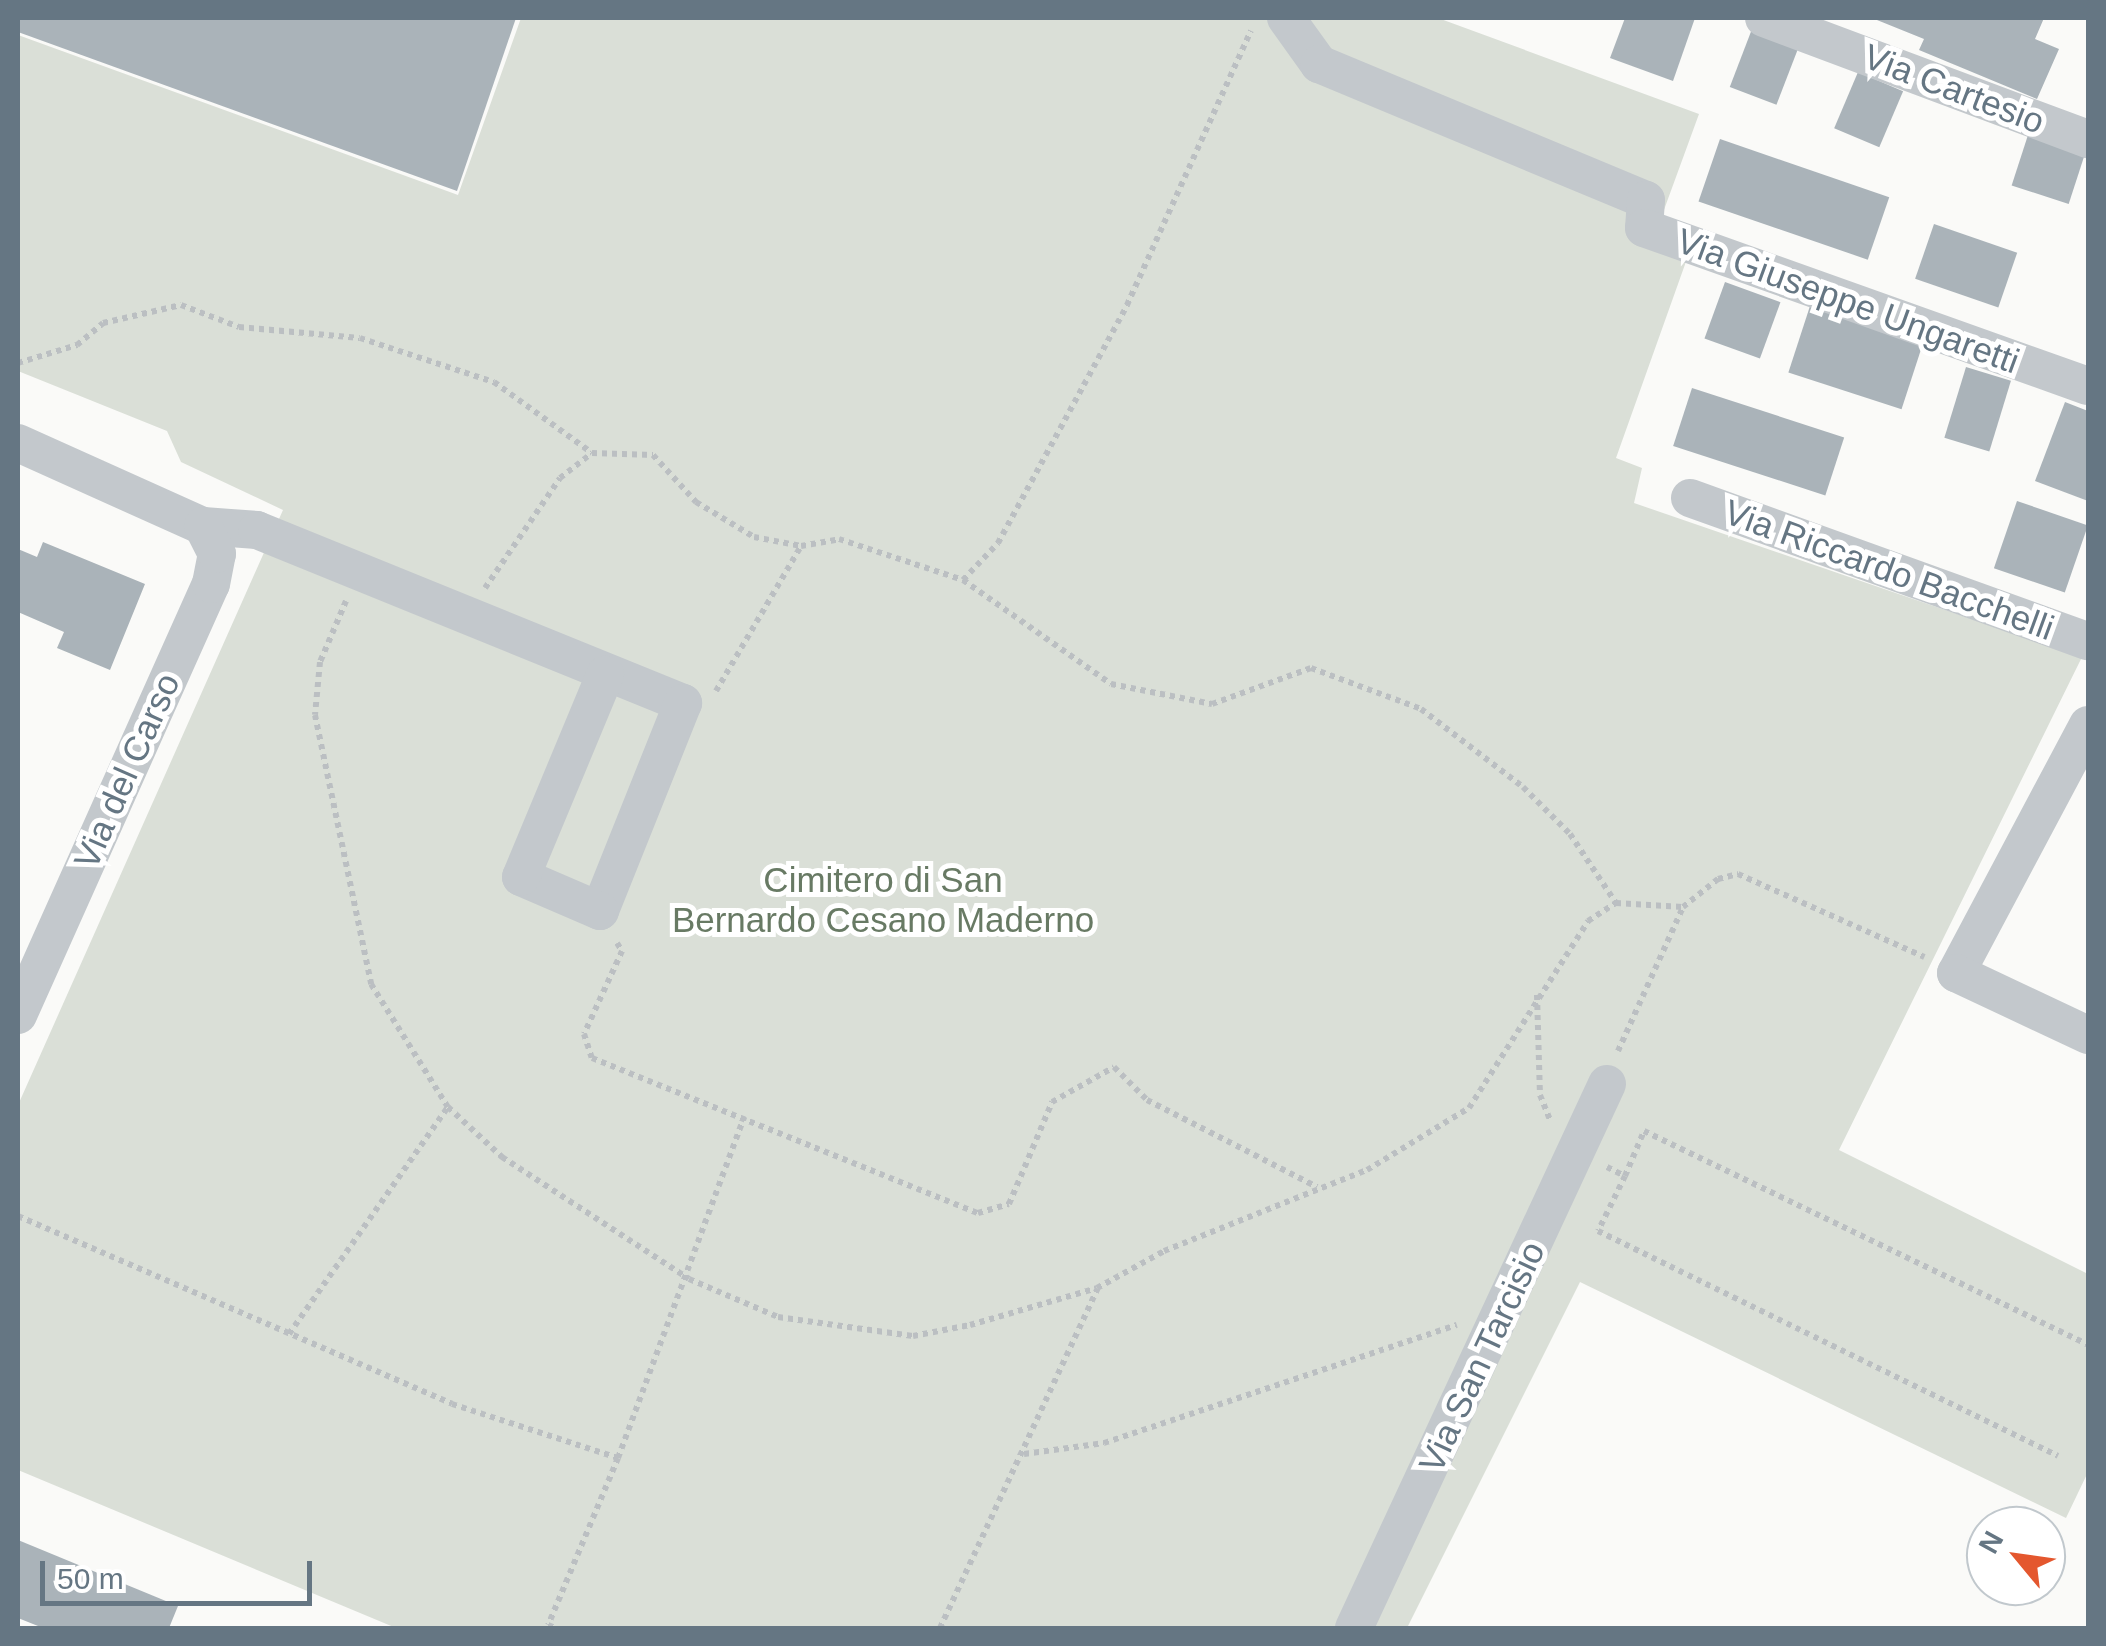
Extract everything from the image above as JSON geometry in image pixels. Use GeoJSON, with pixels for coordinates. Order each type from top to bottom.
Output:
{"type":"FeatureCollection","features":[{"type":"Feature","properties":{"kind":"street","name":"Via Giuseppe Ungaretti"},"geometry":{"type":"LineString","coordinates":[[1286,18],[1319,64],[1524,153],[1646,200],[1644,228],[2088,386]]}},
{"type":"Feature","properties":{"kind":"street","name":"Via Cartesio"},"geometry":{"type":"LineString","coordinates":[[1764,18],[2088,139]]}},
{"type":"Feature","properties":{"kind":"street"},"geometry":{"type":"LineString","coordinates":[[18,443],[202,526],[257,530],[356,576],[683,703],[600,911],[521,877],[605,675]]}},
{"type":"Feature","properties":{"kind":"street","name":"Via Riccardo Bacchelli"},"geometry":{"type":"LineString","coordinates":[[1690,498],[2088,641]]}},
{"type":"Feature","properties":{"kind":"street","name":"Via del Carso"},"geometry":{"type":"LineString","coordinates":[[18,1015],[211,584],[217,554],[202,526]]}},
{"type":"Feature","properties":{"kind":"street"},"geometry":{"type":"LineString","coordinates":[[2088,725],[1956,974],[2088,1035]]}},
{"type":"Feature","properties":{"kind":"street","name":"Via San Tarcisio"},"geometry":{"type":"LineString","coordinates":[[1354,1628],[1578,1154],[1607,1084]]}},
{"type":"Feature","properties":{"kind":"path"},"geometry":{"type":"LineString","coordinates":[[963,580],[998,543],[1127,305],[1257,18]]}},
{"type":"Feature","properties":{"kind":"path"},"geometry":{"type":"LineString","coordinates":[[18,363],[77,345],[103,323],[181,305],[239,326],[360,338],[494,382],[592,453],[654,455],[696,502],[754,537],[801,546],[839,538],[963,580],[1062,656],[1158,700],[1212,704],[1310,668],[1421,709],[1523,787],[1570,834],[1616,902]]}},
{"type":"Feature","properties":{"kind":"path"},"geometry":{"type":"LineString","coordinates":[[464,618],[560,478],[592,453]]}},
{"type":"Feature","properties":{"kind":"path"},"geometry":{"type":"LineString","coordinates":[[683,703],[713,695],[735,669],[801,546]]}},
{"type":"Feature","properties":{"kind":"path"},"geometry":{"type":"LineString","coordinates":[[356,576],[320,662],[315,715],[371,984],[448,1107],[502,1157],[689,1279],[778,1317],[913,1336],[1097,1288],[1418,1146],[1469,1108],[1538,991],[1588,921],[1616,902],[1683,907],[1738,874],[1956,974]]}},
{"type":"Feature","properties":{"kind":"path"},"geometry":{"type":"LineString","coordinates":[[1607,1084],[1683,907]]}},
{"type":"Feature","properties":{"kind":"path"},"geometry":{"type":"LineString","coordinates":[[600,911],[622,951],[585,1049],[744,1117],[995,1214],[1009,1204],[1052,1102],[1114,1067],[1147,1100],[1318,1187]]}},
{"type":"Feature","properties":{"kind":"path"},"geometry":{"type":"LineString","coordinates":[[1538,991],[1540,1095],[1558,1138],[1578,1154],[1624,1176]]}},
{"type":"Feature","properties":{"kind":"path"},"geometry":{"type":"LineString","coordinates":[[289,1334],[448,1107]]}},
{"type":"Feature","properties":{"kind":"path"},"geometry":{"type":"LineString","coordinates":[[550,1627],[689,1279],[744,1117]]}},
{"type":"Feature","properties":{"kind":"path"},"geometry":{"type":"LineString","coordinates":[[2058,1456],[1598,1231],[1644,1131],[2088,1345]]}},
{"type":"Feature","properties":{"kind":"path"},"geometry":{"type":"LineString","coordinates":[[18,1216],[452,1404],[618,1458]]}},
{"type":"Feature","properties":{"kind":"path"},"geometry":{"type":"LineString","coordinates":[[940,1628],[1024,1454],[1097,1288]]}},
{"type":"Feature","properties":{"kind":"path"},"geometry":{"type":"LineString","coordinates":[[1024,1454],[1104,1442],[1300,1383],[1408,1336],[1497,1322]]}},
{"type":"Feature","properties":{"kind":"green space","name":"Cimitero di San Bernardo Cesano Maderno"},"geometry":{"type":"Polygon","coordinates":[[[521,18],[1438,18],[1699,114],[1657,229],[1693,242],[1616,458],[1642,468],[1634,503],[2082,657],[1839,1150],[2088,1274],[2088,1472],[2066,1518],[2066,1506],[2041,1506],[1580,1282],[1407,1628],[396,1628],[18,1470],[18,1105],[283,510],[181,462],[167,431],[18,371],[18,35],[458,195],[521,18]]]}},
{"type":"Feature","properties":{"kind":"building"},"geometry":{"type":"Polygon","coordinates":[[[18,18],[516,18],[457,191],[18,32],[18,18]]]}},
{"type":"Feature","properties":{"kind":"building"},"geometry":{"type":"Polygon","coordinates":[[[1625,18],[1695,18],[1673,81],[1610,58],[1625,18]]]}},
{"type":"Feature","properties":{"kind":"building"},"geometry":{"type":"Polygon","coordinates":[[[1872,18],[2044,18],[2035,39],[2059,49],[2037,99],[1919,50],[1924,39],[1872,18]]]}},
{"type":"Feature","properties":{"kind":"building"},"geometry":{"type":"Polygon","coordinates":[[[1752,29],[1799,47],[1776,105],[1730,87],[1752,29]]]}},
{"type":"Feature","properties":{"kind":"building"},"geometry":{"type":"Polygon","coordinates":[[[1858,72],[1903,91],[1879,147],[1834,128],[1858,72]]]}},
{"type":"Feature","properties":{"kind":"building"},"geometry":{"type":"Polygon","coordinates":[[[2028,135],[2085,154],[2069,204],[2012,185],[2028,135]]]}},
{"type":"Feature","properties":{"kind":"building"},"geometry":{"type":"Polygon","coordinates":[[[1720,139],[1889,197],[1868,260],[1699,201],[1720,139]]]}},
{"type":"Feature","properties":{"kind":"building"},"geometry":{"type":"Polygon","coordinates":[[[1934,224],[2017,253],[1998,307],[1915,279],[1934,224]]]}},
{"type":"Feature","properties":{"kind":"building"},"geometry":{"type":"Polygon","coordinates":[[[1725,282],[1780,302],[1760,359],[1704,338],[1725,282]]]}},
{"type":"Feature","properties":{"kind":"building"},"geometry":{"type":"Polygon","coordinates":[[[1810,306],[1923,343],[1902,409],[1788,373],[1810,306]]]}},
{"type":"Feature","properties":{"kind":"building"},"geometry":{"type":"Polygon","coordinates":[[[1966,367],[2011,381],[1989,452],[1944,438],[1966,367]]]}},
{"type":"Feature","properties":{"kind":"building"},"geometry":{"type":"Polygon","coordinates":[[[1692,388],[1844,437],[1825,495],[1673,446],[1692,388]]]}},
{"type":"Feature","properties":{"kind":"building"},"geometry":{"type":"Polygon","coordinates":[[[2065,402],[2088,411],[2088,501],[2035,481],[2065,402]]]}},
{"type":"Feature","properties":{"kind":"building"},"geometry":{"type":"Polygon","coordinates":[[[2017,501],[2088,525],[2065,593],[1994,568],[2017,501]]]}},
{"type":"Feature","properties":{"kind":"building"},"geometry":{"type":"Polygon","coordinates":[[[43,542],[145,584],[110,670],[57,648],[64,632],[18,612],[18,549],[37,557],[43,542]]]}},
{"type":"Feature","properties":{"kind":"building"},"geometry":{"type":"Polygon","coordinates":[[[18,1540],[178,1606],[169,1628],[43,1628],[18,1618],[18,1540]]]}}]}
